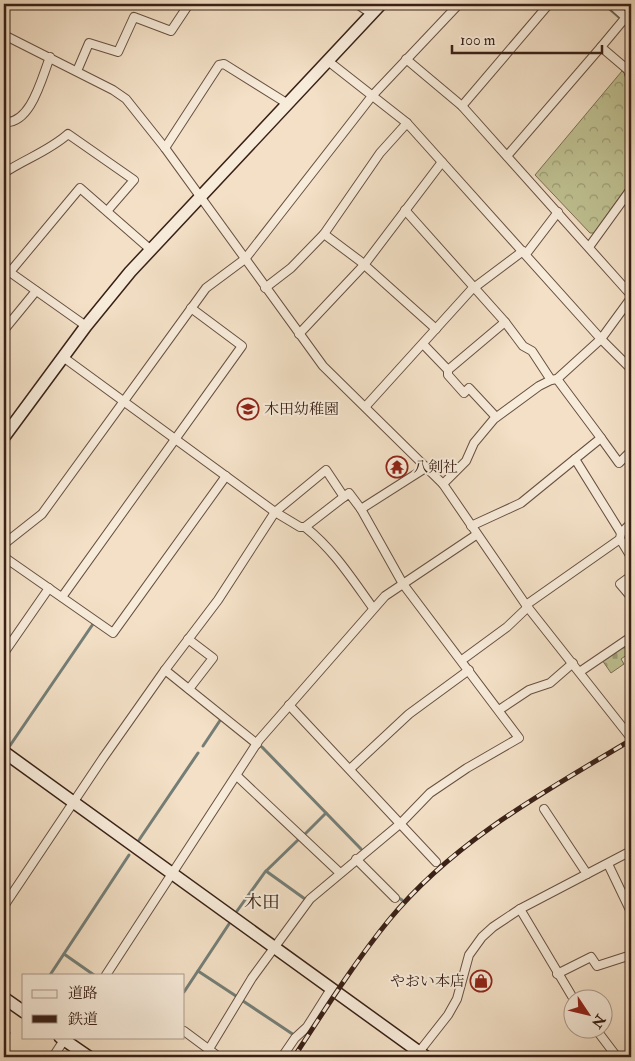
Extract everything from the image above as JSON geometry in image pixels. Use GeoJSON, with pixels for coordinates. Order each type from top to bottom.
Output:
{"type":"FeatureCollection","features":[{"type":"Feature","properties":{"kind":"street"},"geometry":{"type":"LineString","coordinates":[[77,71],[89,43],[118,52],[134,17],[171,31],[189,4]]}},
{"type":"Feature","properties":{"kind":"street"},"geometry":{"type":"LineString","coordinates":[[357,4],[372,14]]}},
{"type":"Feature","properties":{"kind":"street"},"geometry":{"type":"LineString","coordinates":[[5,434],[86,326],[151,250],[381,4]]}},
{"type":"Feature","properties":{"kind":"street"},"geometry":{"type":"LineString","coordinates":[[4,544],[42,514],[206,288],[245,259],[372,96],[459,4]]}},
{"type":"Feature","properties":{"kind":"street"},"geometry":{"type":"LineString","coordinates":[[462,106],[549,4]]}},
{"type":"Feature","properties":{"kind":"street"},"geometry":{"type":"LineString","coordinates":[[507,156],[601,47],[629,20],[611,4]]}},
{"type":"Feature","properties":{"kind":"street"},"geometry":{"type":"LineString","coordinates":[[4,35],[77,71],[126,99],[165,148],[323,366],[366,406],[443,484],[476,535],[527,606],[581,671],[631,738]]}},
{"type":"Feature","properties":{"kind":"street"},"geometry":{"type":"LineString","coordinates":[[601,47],[628,70],[631,80]]}},
{"type":"Feature","properties":{"kind":"street"},"geometry":{"type":"LineString","coordinates":[[4,122],[18,120],[32,104],[50,57]]}},
{"type":"Feature","properties":{"kind":"street"},"geometry":{"type":"LineString","coordinates":[[406,59],[462,106],[631,296],[601,339],[554,379],[496,417],[474,443],[466,462],[443,484]]}},
{"type":"Feature","properties":{"kind":"street"},"geometry":{"type":"LineString","coordinates":[[328,61],[407,123],[601,339],[631,369]]}},
{"type":"Feature","properties":{"kind":"street"},"geometry":{"type":"LineString","coordinates":[[165,148],[219,65],[224,64],[288,104]]}},
{"type":"Feature","properties":{"kind":"street"},"geometry":{"type":"LineString","coordinates":[[265,288],[290,268],[324,234],[380,153],[407,123]]}},
{"type":"Feature","properties":{"kind":"street"},"geometry":{"type":"LineString","coordinates":[[4,173],[30,156],[53,146],[68,134],[134,180],[108,210]]}},
{"type":"Feature","properties":{"kind":"street"},"geometry":{"type":"LineString","coordinates":[[299,334],[364,265],[442,162]]}},
{"type":"Feature","properties":{"kind":"street"},"geometry":{"type":"LineString","coordinates":[[86,326],[7,270],[80,188],[108,210],[151,250]]}},
{"type":"Feature","properties":{"kind":"street"},"geometry":{"type":"LineString","coordinates":[[589,247],[631,189]]}},
{"type":"Feature","properties":{"kind":"street"},"geometry":{"type":"LineString","coordinates":[[405,210],[505,322],[523,346],[532,351],[619,463],[631,450]]}},
{"type":"Feature","properties":{"kind":"street"},"geometry":{"type":"LineString","coordinates":[[366,406],[474,288],[524,252],[558,212]]}},
{"type":"Feature","properties":{"kind":"street"},"geometry":{"type":"LineString","coordinates":[[324,234],[364,265],[436,329]]}},
{"type":"Feature","properties":{"kind":"street"},"geometry":{"type":"LineString","coordinates":[[4,330],[36,290]]}},
{"type":"Feature","properties":{"kind":"street"},"geometry":{"type":"LineString","coordinates":[[62,597],[242,346],[191,308]]}},
{"type":"Feature","properties":{"kind":"street"},"geometry":{"type":"LineString","coordinates":[[448,370],[505,322]]}},
{"type":"Feature","properties":{"kind":"street"},"geometry":{"type":"LineString","coordinates":[[423,344],[448,370],[448,376],[464,393],[469,388],[496,417]]}},
{"type":"Feature","properties":{"kind":"street"},"geometry":{"type":"LineString","coordinates":[[63,356],[275,512],[300,527],[305,527],[322,540],[373,608]]}},
{"type":"Feature","properties":{"kind":"street"},"geometry":{"type":"LineString","coordinates":[[471,526],[521,503],[601,438]]}},
{"type":"Feature","properties":{"kind":"street"},"geometry":{"type":"LineString","coordinates":[[575,459],[631,557]]}},
{"type":"Feature","properties":{"kind":"street"},"geometry":{"type":"LineString","coordinates":[[361,509],[427,467]]}},
{"type":"Feature","properties":{"kind":"street"},"geometry":{"type":"LineString","coordinates":[[4,906],[72,802],[165,670],[218,600],[275,512],[326,470],[344,497]]}},
{"type":"Feature","properties":{"kind":"street"},"geometry":{"type":"LineString","coordinates":[[4,556],[113,633],[226,476]]}},
{"type":"Feature","properties":{"kind":"street"},"geometry":{"type":"LineString","coordinates":[[210,1049],[274,947],[310,899],[401,823],[430,793],[519,738],[403,584],[350,493],[305,527]]}},
{"type":"Feature","properties":{"kind":"street"},"geometry":{"type":"LineString","coordinates":[[462,660],[506,627],[527,606],[620,536],[631,523]]}},
{"type":"Feature","properties":{"kind":"street"},"geometry":{"type":"LineString","coordinates":[[107,974],[257,744],[289,705],[373,608],[386,596],[476,535]]}},
{"type":"Feature","properties":{"kind":"street"},"geometry":{"type":"LineString","coordinates":[[631,576],[620,584],[631,597]]}},
{"type":"Feature","properties":{"kind":"street"},"geometry":{"type":"LineString","coordinates":[[4,654],[49,588]]}},
{"type":"Feature","properties":{"kind":"street"},"geometry":{"type":"LineString","coordinates":[[581,671],[631,637]]}},
{"type":"Feature","properties":{"kind":"street"},"geometry":{"type":"LineString","coordinates":[[188,639],[213,658],[188,689]]}},
{"type":"Feature","properties":{"kind":"street"},"geometry":{"type":"LineString","coordinates":[[498,710],[528,690],[550,683],[573,663]]}},
{"type":"Feature","properties":{"kind":"street"},"geometry":{"type":"LineString","coordinates":[[165,670],[257,744]]}},
{"type":"Feature","properties":{"kind":"street"},"geometry":{"type":"LineString","coordinates":[[350,769],[409,714],[469,670]]}},
{"type":"Feature","properties":{"kind":"street"},"geometry":{"type":"LineString","coordinates":[[289,705],[436,862]]}},
{"type":"Feature","properties":{"kind":"street"},"geometry":{"type":"LineString","coordinates":[[4,752],[332,988],[420,1056],[457,999],[469,954],[493,927],[520,909],[631,851]]}},
{"type":"Feature","properties":{"kind":"street"},"geometry":{"type":"LineString","coordinates":[[237,776],[340,872]]}},
{"type":"Feature","properties":{"kind":"street"},"geometry":{"type":"LineString","coordinates":[[544,810],[587,874]]}},
{"type":"Feature","properties":{"kind":"street"},"geometry":{"type":"LineString","coordinates":[[356,859],[394,898]]}},
{"type":"Feature","properties":{"kind":"street"},"geometry":{"type":"LineString","coordinates":[[608,864],[631,912]]}},
{"type":"Feature","properties":{"kind":"street"},"geometry":{"type":"LineString","coordinates":[[520,909],[566,988]]}},
{"type":"Feature","properties":{"kind":"street"},"geometry":{"type":"LineString","coordinates":[[557,974],[590,957],[597,966],[631,955]]}},
{"type":"Feature","properties":{"kind":"street"},"geometry":{"type":"LineString","coordinates":[[282,1057],[295,1038],[307,1027],[332,988]]}},
{"type":"Feature","properties":{"kind":"street"},"geometry":{"type":"LineString","coordinates":[[4,998],[22,1011]]}},
{"type":"Feature","properties":{"kind":"street"},"geometry":{"type":"LineString","coordinates":[[185,1032],[210,1049],[217,1057]]}},
{"type":"Feature","properties":{"kind":"street"},"geometry":{"type":"LineString","coordinates":[[53,1057],[63,1038],[89,1057]]}},
{"type":"Feature","properties":{"kind":"street"},"geometry":{"type":"LineString","coordinates":[[603,1038],[617,1057]]}},
{"type":"Feature","properties":{"kind":"green space"},"geometry":{"type":"Polygon","coordinates":[[[622,71],[626,75],[631,92],[631,181],[594,233],[590,233],[535,175],[622,71]]]}},
{"type":"Feature","properties":{"kind":"green space"},"geometry":{"type":"Polygon","coordinates":[[[631,640],[631,652],[621,659],[624,664],[611,673],[602,660],[631,640]]]}},
{"type":"Feature","properties":{"kind":"waterway"},"geometry":{"type":"LineString","coordinates":[[604,4],[619,17]]}},
{"type":"Feature","properties":{"kind":"waterway"},"geometry":{"type":"LineString","coordinates":[[626,23],[631,28]]}},
{"type":"Feature","properties":{"kind":"waterway"},"geometry":{"type":"LineString","coordinates":[[9,747],[93,624]]}},
{"type":"Feature","properties":{"kind":"waterway"},"geometry":{"type":"LineString","coordinates":[[203,746],[221,719],[223,720]]}},
{"type":"Feature","properties":{"kind":"waterway"},"geometry":{"type":"LineString","coordinates":[[262,747],[361,849]]}},
{"type":"Feature","properties":{"kind":"waterway"},"geometry":{"type":"LineString","coordinates":[[139,840],[198,753]]}},
{"type":"Feature","properties":{"kind":"waterway"},"geometry":{"type":"LineString","coordinates":[[305,834],[326,813]]}},
{"type":"Feature","properties":{"kind":"waterway"},"geometry":{"type":"LineString","coordinates":[[237,911],[265,872],[299,839]]}},
{"type":"Feature","properties":{"kind":"waterway"},"geometry":{"type":"LineString","coordinates":[[51,974],[129,855]]}},
{"type":"Feature","properties":{"kind":"waterway"},"geometry":{"type":"LineString","coordinates":[[266,871],[305,899]]}},
{"type":"Feature","properties":{"kind":"waterway"},"geometry":{"type":"LineString","coordinates":[[185,990],[229,924]]}},
{"type":"Feature","properties":{"kind":"waterway"},"geometry":{"type":"LineString","coordinates":[[64,954],[93,974]]}},
{"type":"Feature","properties":{"kind":"waterway"},"geometry":{"type":"LineString","coordinates":[[198,971],[239,998]]}},
{"type":"Feature","properties":{"kind":"waterway"},"geometry":{"type":"LineString","coordinates":[[243,1001],[294,1035]]}},
{"type":"Feature","properties":{"kind":"waterway"},"geometry":{"type":"LineString","coordinates":[[4,1029],[9,1033]]}},
{"type":"Feature","properties":{"kind":"railway"},"geometry":{"type":"LineString","coordinates":[[294,1057],[364,953],[389,920],[414,892],[471,842],[502,820],[533,799],[631,740]]}},
{"type":"Feature","properties":{"kind":"place","name":"木田幼稚園"},"geometry":{"type":"Point","coordinates":[248,409]}},
{"type":"Feature","properties":{"kind":"place","name":"八剣社"},"geometry":{"type":"Point","coordinates":[397,467]}},
{"type":"Feature","properties":{"kind":"place","name":"やおい本店"},"geometry":{"type":"Point","coordinates":[481,981]}},
{"type":"Feature","properties":{"kind":"district","name":"木田"},"geometry":{"type":"Point","coordinates":[262,902]}}]}
